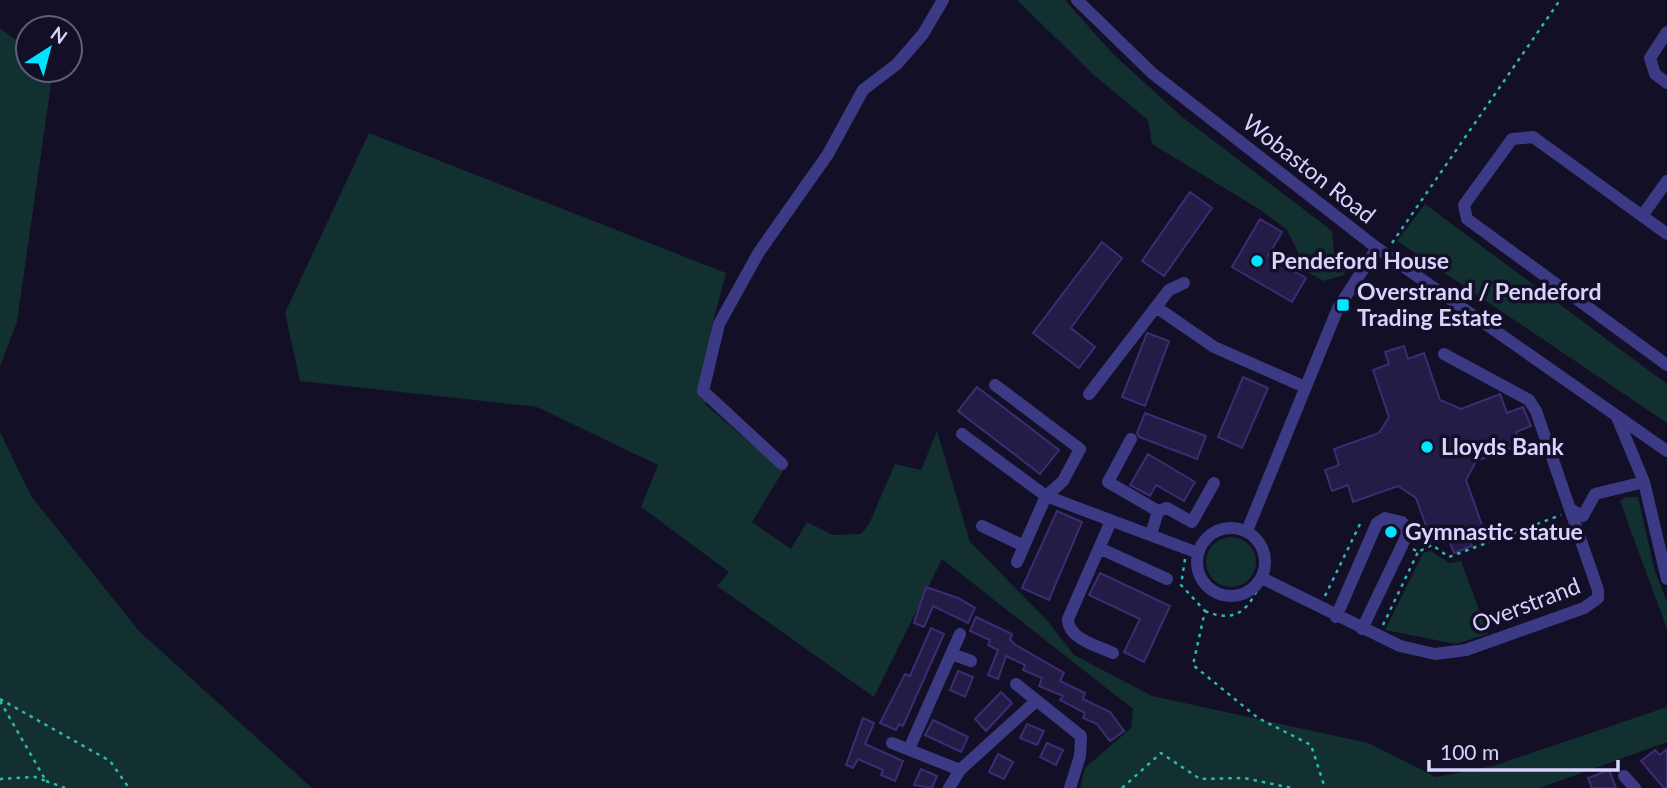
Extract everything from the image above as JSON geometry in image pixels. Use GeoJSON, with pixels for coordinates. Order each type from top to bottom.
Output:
{"type":"FeatureCollection","features":[{"type":"Feature","properties":{"kind":"street"},"geometry":{"type":"LineString","coordinates":[[782,464],[703,391],[719,324],[759,252],[828,154],[863,90],[897,64],[923,34],[943,0]]}},
{"type":"Feature","properties":{"kind":"street","name":"Wobaston Road"},"geometry":{"type":"LineString","coordinates":[[1077,0],[1152,73],[1377,248],[1667,451]]}},
{"type":"Feature","properties":{"kind":"street"},"geometry":{"type":"LineString","coordinates":[[1667,32],[1650,58],[1655,75],[1667,83]]}},
{"type":"Feature","properties":{"kind":"street"},"geometry":{"type":"LineString","coordinates":[[1667,234],[1532,137],[1525,136],[1512,139],[1464,205],[1463,212],[1476,226],[1667,365]]}},
{"type":"Feature","properties":{"kind":"street"},"geometry":{"type":"LineString","coordinates":[[1642,216],[1667,181]]}},
{"type":"Feature","properties":{"kind":"street"},"geometry":{"type":"LineString","coordinates":[[1247,531],[1338,308],[1377,248]]}},
{"type":"Feature","properties":{"kind":"street"},"geometry":{"type":"LineString","coordinates":[[1089,394],[1169,290],[1184,283]]}},
{"type":"Feature","properties":{"kind":"street"},"geometry":{"type":"LineString","coordinates":[[1156,307],[1214,347],[1305,387]]}},
{"type":"Feature","properties":{"kind":"street","name":"Overstrand"},"geometry":{"type":"LineString","coordinates":[[1262,578],[1319,609],[1417,652],[1450,653],[1466,650],[1594,603],[1598,590],[1536,411],[1529,400],[1444,354]]}},
{"type":"Feature","properties":{"kind":"street"},"geometry":{"type":"LineString","coordinates":[[995,385],[1080,449],[1063,481],[1046,496],[1017,562]]}},
{"type":"Feature","properties":{"kind":"street"},"geometry":{"type":"LineString","coordinates":[[1617,417],[1644,482],[1667,579]]}},
{"type":"Feature","properties":{"kind":"street"},"geometry":{"type":"LineString","coordinates":[[962,434],[1046,496],[1192,551]]}},
{"type":"Feature","properties":{"kind":"street"},"geometry":{"type":"LineString","coordinates":[[1131,439],[1108,482],[1158,511],[1167,508],[1192,522],[1214,483]]}},
{"type":"Feature","properties":{"kind":"street"},"geometry":{"type":"LineString","coordinates":[[1571,510],[1583,516],[1595,494],[1644,482]]}},
{"type":"Feature","properties":{"kind":"street"},"geometry":{"type":"LineString","coordinates":[[1151,535],[1158,511]]}},
{"type":"Feature","properties":{"kind":"street"},"geometry":{"type":"LineString","coordinates":[[1336,617],[1377,523],[1385,518],[1402,522],[1407,529],[1403,544],[1362,629]]}},
{"type":"Feature","properties":{"kind":"street"},"geometry":{"type":"LineString","coordinates":[[1111,521],[1068,619],[1068,626],[1075,635],[1113,653]]}},
{"type":"Feature","properties":{"kind":"street"},"geometry":{"type":"LineString","coordinates":[[982,526],[1024,546]]}},
{"type":"Feature","properties":{"kind":"street"},"geometry":{"type":"LineString","coordinates":[[1237,528],[1247,531],[1256,538],[1266,557],[1262,578],[1246,593],[1236,597],[1214,592],[1199,575],[1192,551],[1217,531],[1237,528]]}},
{"type":"Feature","properties":{"kind":"street"},"geometry":{"type":"LineString","coordinates":[[1099,548],[1167,579]]}},
{"type":"Feature","properties":{"kind":"street"},"geometry":{"type":"LineString","coordinates":[[909,749],[960,634]]}},
{"type":"Feature","properties":{"kind":"street"},"geometry":{"type":"LineString","coordinates":[[952,653],[971,661]]}},
{"type":"Feature","properties":{"kind":"street"},"geometry":{"type":"LineString","coordinates":[[1016,684],[1035,702],[1081,736],[1080,755],[1070,788]]}},
{"type":"Feature","properties":{"kind":"street"},"geometry":{"type":"LineString","coordinates":[[949,788],[960,770],[1035,702]]}},
{"type":"Feature","properties":{"kind":"street"},"geometry":{"type":"LineString","coordinates":[[892,743],[960,770]]}},
{"type":"Feature","properties":{"kind":"street"},"geometry":{"type":"LineString","coordinates":[[1624,776],[1635,788]]}},
{"type":"Feature","properties":{"kind":"path"},"geometry":{"type":"LineString","coordinates":[[1391,246],[1560,0]]}},
{"type":"Feature","properties":{"kind":"path"},"geometry":{"type":"LineString","coordinates":[[1378,636],[1418,552],[1432,545],[1449,557],[1571,510]]}},
{"type":"Feature","properties":{"kind":"path"},"geometry":{"type":"LineString","coordinates":[[1319,609],[1360,524],[1374,531]]}},
{"type":"Feature","properties":{"kind":"path"},"geometry":{"type":"LineString","coordinates":[[1403,544],[1418,552]]}},
{"type":"Feature","properties":{"kind":"path"},"geometry":{"type":"LineString","coordinates":[[1192,551],[1181,584],[1205,611],[1220,617],[1237,616],[1250,605],[1262,578]]}},
{"type":"Feature","properties":{"kind":"path"},"geometry":{"type":"LineString","coordinates":[[1205,611],[1193,665],[1258,718],[1311,745],[1325,788]]}},
{"type":"Feature","properties":{"kind":"path"},"geometry":{"type":"LineString","coordinates":[[0,700],[46,781]]}},
{"type":"Feature","properties":{"kind":"path"},"geometry":{"type":"LineString","coordinates":[[0,700],[110,761],[129,788]]}},
{"type":"Feature","properties":{"kind":"path"},"geometry":{"type":"LineString","coordinates":[[1122,788],[1161,753],[1200,779],[1244,778],[1291,788]]}},
{"type":"Feature","properties":{"kind":"path"},"geometry":{"type":"LineString","coordinates":[[0,779],[35,777],[65,788]]}},
{"type":"Feature","properties":{"kind":"green space"},"geometry":{"type":"Polygon","coordinates":[[[1017,0],[1065,0],[1113,54],[1181,116],[1332,231],[1334,253],[1342,259],[1346,267],[1344,275],[1323,281],[1308,272],[1287,230],[1262,211],[1152,144],[1148,120],[1095,76],[1017,0]]]}},
{"type":"Feature","properties":{"kind":"green space"},"geometry":{"type":"Polygon","coordinates":[[[0,28],[14,38],[14,84],[51,84],[17,322],[0,366],[0,28]]]}},
{"type":"Feature","properties":{"kind":"green space"},"geometry":{"type":"Polygon","coordinates":[[[369,133],[726,273],[711,329],[705,404],[783,471],[752,522],[791,549],[807,522],[833,535],[861,534],[869,524],[895,464],[921,470],[937,431],[970,542],[1046,619],[1074,655],[1152,696],[1368,743],[1436,777],[1493,766],[1667,707],[1667,742],[1540,788],[1080,788],[1085,768],[1131,728],[1133,709],[942,559],[874,697],[717,586],[729,572],[641,507],[658,465],[537,407],[300,381],[285,313],[369,133]]]}},
{"type":"Feature","properties":{"kind":"green space"},"geometry":{"type":"Polygon","coordinates":[[[1425,204],[1667,384],[1667,423],[1397,241],[1425,204]]]}},
{"type":"Feature","properties":{"kind":"green space"},"geometry":{"type":"Polygon","coordinates":[[[0,432],[31,496],[139,631],[312,788],[0,788],[0,432]]]}},
{"type":"Feature","properties":{"kind":"green space"},"geometry":{"type":"Polygon","coordinates":[[[1626,497],[1638,497],[1654,568],[1667,602],[1667,629],[1620,501],[1626,497]]]}},
{"type":"Feature","properties":{"kind":"green space"},"geometry":{"type":"Polygon","coordinates":[[[1231,537],[1249,544],[1256,562],[1249,580],[1231,587],[1213,580],[1206,562],[1213,544],[1231,537]]]}},
{"type":"Feature","properties":{"kind":"green space"},"geometry":{"type":"Polygon","coordinates":[[[1431,551],[1449,563],[1461,561],[1488,634],[1456,644],[1385,630],[1423,553],[1431,551]]]}},
{"type":"Feature","properties":{"kind":"building"},"geometry":{"type":"Polygon","coordinates":[[[1190,192],[1212,208],[1164,276],[1142,261],[1190,192]]]}},
{"type":"Feature","properties":{"kind":"building","name":"Pendeford House"},"geometry":{"type":"Polygon","coordinates":[[[1260,219],[1282,232],[1268,256],[1306,278],[1292,302],[1232,267],[1260,219]]]}},
{"type":"Feature","properties":{"kind":"building"},"geometry":{"type":"Polygon","coordinates":[[[1102,242],[1122,258],[1071,328],[1095,347],[1079,368],[1033,333],[1102,242]]]}},
{"type":"Feature","properties":{"kind":"building"},"geometry":{"type":"Polygon","coordinates":[[[1147,333],[1169,341],[1145,406],[1122,397],[1147,333]]]}},
{"type":"Feature","properties":{"kind":"building","name":"Lloyds Bank"},"geometry":{"type":"Polygon","coordinates":[[[1404,346],[1408,359],[1424,353],[1440,400],[1461,409],[1500,394],[1507,413],[1523,407],[1531,426],[1516,432],[1521,445],[1476,461],[1466,480],[1482,525],[1466,531],[1472,546],[1454,553],[1447,536],[1432,542],[1416,498],[1398,486],[1353,502],[1348,485],[1332,491],[1325,470],[1339,465],[1334,449],[1379,433],[1389,417],[1373,370],[1389,364],[1385,352],[1404,346]]]}},
{"type":"Feature","properties":{"kind":"building"},"geometry":{"type":"Polygon","coordinates":[[[1243,377],[1268,388],[1242,448],[1218,437],[1243,377]]]}},
{"type":"Feature","properties":{"kind":"building"},"geometry":{"type":"Polygon","coordinates":[[[977,387],[1059,450],[1040,474],[958,411],[977,387]]]}},
{"type":"Feature","properties":{"kind":"building"},"geometry":{"type":"Polygon","coordinates":[[[1145,413],[1206,436],[1197,459],[1139,437],[1137,433],[1145,413]]]}},
{"type":"Feature","properties":{"kind":"building"},"geometry":{"type":"Polygon","coordinates":[[[1148,454],[1195,482],[1184,501],[1156,485],[1150,496],[1130,485],[1148,454]]]}},
{"type":"Feature","properties":{"kind":"building"},"geometry":{"type":"Polygon","coordinates":[[[1057,511],[1082,522],[1049,600],[1022,588],[1057,511]]]}},
{"type":"Feature","properties":{"kind":"building"},"geometry":{"type":"Polygon","coordinates":[[[1100,573],[1170,606],[1144,662],[1124,652],[1140,619],[1089,595],[1100,573]]]}},
{"type":"Feature","properties":{"kind":"building"},"geometry":{"type":"Polygon","coordinates":[[[926,587],[958,598],[975,608],[968,623],[933,606],[924,627],[914,623],[926,587]]]}},
{"type":"Feature","properties":{"kind":"building"},"geometry":{"type":"Polygon","coordinates":[[[976,617],[1012,634],[1010,640],[1016,645],[1064,673],[1060,681],[1085,693],[1083,699],[1110,712],[1124,731],[1110,741],[1097,724],[1083,718],[1085,713],[1060,700],[1063,696],[1039,686],[1042,678],[1023,670],[1025,665],[1006,656],[998,679],[988,675],[998,650],[988,645],[990,640],[970,631],[976,617]]]}},
{"type":"Feature","properties":{"kind":"building"},"geometry":{"type":"Polygon","coordinates":[[[931,628],[944,634],[903,726],[899,724],[896,730],[880,723],[905,674],[910,676],[931,628]]]}},
{"type":"Feature","properties":{"kind":"building"},"geometry":{"type":"Polygon","coordinates":[[[958,671],[973,677],[965,697],[950,690],[958,671]]]}},
{"type":"Feature","properties":{"kind":"building"},"geometry":{"type":"Polygon","coordinates":[[[1001,692],[1012,703],[986,731],[975,719],[1001,692]]]}},
{"type":"Feature","properties":{"kind":"building"},"geometry":{"type":"Polygon","coordinates":[[[863,718],[874,723],[865,744],[903,761],[895,781],[881,775],[883,770],[858,759],[853,768],[846,765],[863,718]]]}},
{"type":"Feature","properties":{"kind":"building"},"geometry":{"type":"Polygon","coordinates":[[[933,720],[968,737],[961,752],[925,735],[933,720]]]}},
{"type":"Feature","properties":{"kind":"building"},"geometry":{"type":"Polygon","coordinates":[[[1027,724],[1044,731],[1037,745],[1020,738],[1027,724]]]}},
{"type":"Feature","properties":{"kind":"building"},"geometry":{"type":"Polygon","coordinates":[[[1047,743],[1063,750],[1056,765],[1040,757],[1047,743]]]}},
{"type":"Feature","properties":{"kind":"building"},"geometry":{"type":"Polygon","coordinates":[[[1667,749],[1667,788],[1664,788],[1641,761],[1655,750],[1660,755],[1667,749]]]}},
{"type":"Feature","properties":{"kind":"building"},"geometry":{"type":"Polygon","coordinates":[[[998,754],[1013,762],[1004,779],[989,772],[998,754]]]}},
{"type":"Feature","properties":{"kind":"building"},"geometry":{"type":"Polygon","coordinates":[[[921,769],[937,776],[932,788],[914,785],[921,769]]]}},
{"type":"Feature","properties":{"kind":"building"},"geometry":{"type":"Polygon","coordinates":[[[1609,770],[1616,788],[1592,788],[1588,778],[1609,770]]]}},
{"type":"Feature","properties":{"kind":"place","name":"Pendeford House"},"geometry":{"type":"Point","coordinates":[1257,261]}},
{"type":"Feature","properties":{"kind":"place","name":"Overstrand / Pendeford Trading Estate"},"geometry":{"type":"Point","coordinates":[1343,305]}},
{"type":"Feature","properties":{"kind":"place","name":"Lloyds Bank"},"geometry":{"type":"Point","coordinates":[1427,447]}},
{"type":"Feature","properties":{"kind":"place","name":"Gymnastic statue"},"geometry":{"type":"Point","coordinates":[1391,532]}}]}
